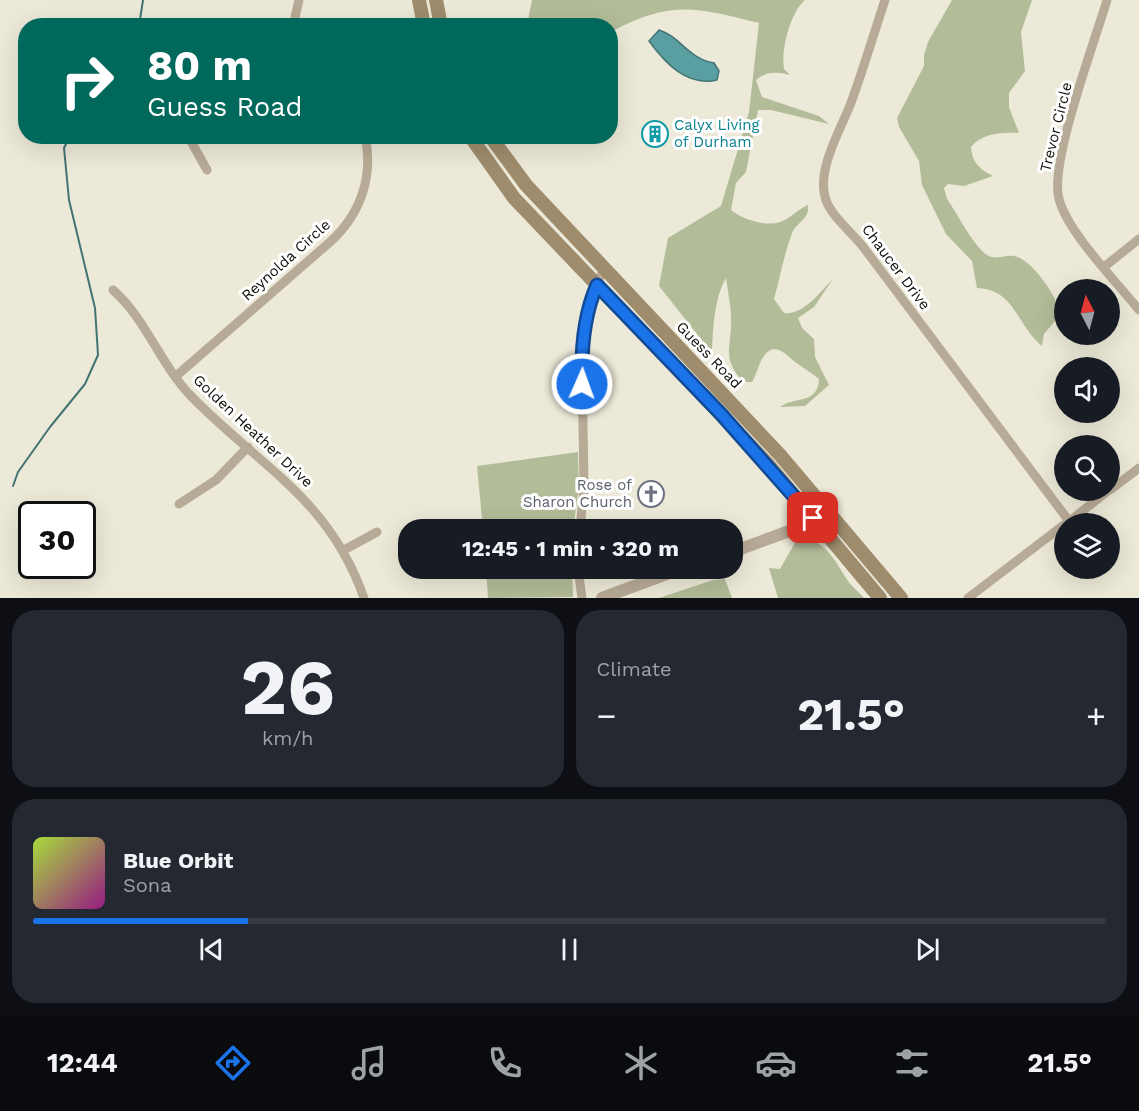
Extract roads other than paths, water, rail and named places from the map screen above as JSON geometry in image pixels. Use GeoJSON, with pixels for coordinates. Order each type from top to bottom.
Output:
{"type":"FeatureCollection","features":[{"type":"Feature","properties":{"kind":"main road"},"geometry":{"type":"LineString","coordinates":[[419,0],[422,18]]}},
{"type":"Feature","properties":{"kind":"main road"},"geometry":{"type":"LineString","coordinates":[[436,0],[439,18]]}},
{"type":"Feature","properties":{"kind":"main road"},"geometry":{"type":"LineString","coordinates":[[476,144],[514,198],[721,414],[880,598]]}},
{"type":"Feature","properties":{"kind":"main road","name":"Guess Road"},"geometry":{"type":"LineString","coordinates":[[496,144],[526,185],[775,450],[901,598]]}},
{"type":"Feature","properties":{"kind":"street"},"geometry":{"type":"LineString","coordinates":[[295,18],[299,0]]}},
{"type":"Feature","properties":{"kind":"street","name":"Chaucer Drive"},"geometry":{"type":"LineString","coordinates":[[885,0],[826,171],[825,198],[833,212],[864,248],[1060,513]]}},
{"type":"Feature","properties":{"kind":"street","name":"Trevor Circle"},"geometry":{"type":"LineString","coordinates":[[1107,0],[1057,174],[1062,206],[1083,241],[1139,310]]}},
{"type":"Feature","properties":{"kind":"street"},"geometry":{"type":"LineString","coordinates":[[192,144],[207,170]]}},
{"type":"Feature","properties":{"kind":"street","name":"Reynolda Circle"},"geometry":{"type":"LineString","coordinates":[[175,377],[330,242],[349,222],[366,183],[368,156],[366,144]]}},
{"type":"Feature","properties":{"kind":"street"},"geometry":{"type":"LineString","coordinates":[[1104,267],[1139,239]]}},
{"type":"Feature","properties":{"kind":"street"},"geometry":{"type":"LineString","coordinates":[[581,519],[584,485],[582,367],[590,298],[604,268]]}},
{"type":"Feature","properties":{"kind":"street","name":"Golden Heather Drive"},"geometry":{"type":"LineString","coordinates":[[113,290],[131,307],[175,377],[192,397],[321,517],[344,550],[364,598]]}},
{"type":"Feature","properties":{"kind":"street"},"geometry":{"type":"LineString","coordinates":[[179,504],[216,480],[248,447]]}},
{"type":"Feature","properties":{"kind":"street"},"geometry":{"type":"LineString","coordinates":[[1120,482],[1139,468]]}},
{"type":"Feature","properties":{"kind":"street"},"geometry":{"type":"LineString","coordinates":[[1080,513],[1096,501]]}},
{"type":"Feature","properties":{"kind":"street"},"geometry":{"type":"LineString","coordinates":[[743,548],[803,526],[825,508]]}},
{"type":"Feature","properties":{"kind":"street"},"geometry":{"type":"LineString","coordinates":[[344,550],[377,532]]}},
{"type":"Feature","properties":{"kind":"street"},"geometry":{"type":"LineString","coordinates":[[968,598],[1054,533]]}},
{"type":"Feature","properties":{"kind":"street"},"geometry":{"type":"LineString","coordinates":[[579,579],[582,598]]}},
{"type":"Feature","properties":{"kind":"street"},"geometry":{"type":"LineString","coordinates":[[602,598],[653,579]]}},
{"type":"Feature","properties":{"kind":"water"},"geometry":{"type":"Polygon","coordinates":[[[659,30],[673,37],[697,57],[714,63],[719,71],[717,80],[696,80],[687,77],[670,65],[649,41],[659,30]]]}},
{"type":"Feature","properties":{"kind":"waterway"},"geometry":{"type":"LineString","coordinates":[[140,18],[143,0]]}},
{"type":"Feature","properties":{"kind":"waterway"},"geometry":{"type":"LineString","coordinates":[[13,486],[18,472],[85,384],[98,355],[95,308],[69,200],[64,148],[66,144]]}},
{"type":"Feature","properties":{"kind":"place","name":"Calyx Living of Durham"},"geometry":{"type":"Point","coordinates":[655,134]}},
{"type":"Feature","properties":{"kind":"place","name":"Rose of Sharon Church"},"geometry":{"type":"Point","coordinates":[651,494]}}]}
